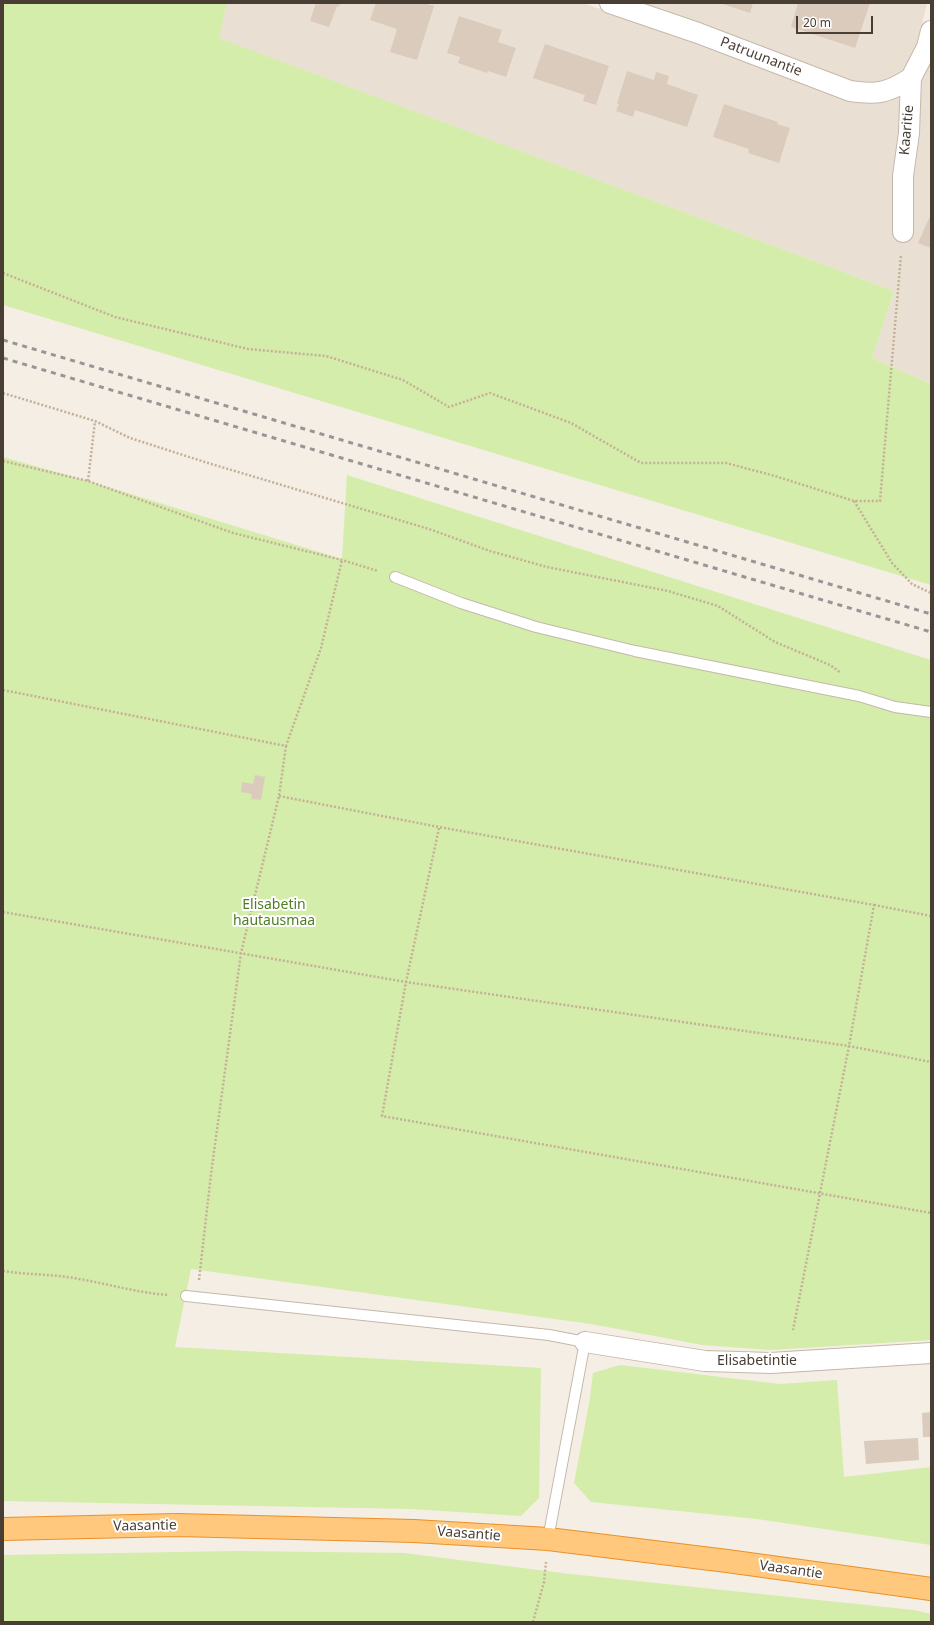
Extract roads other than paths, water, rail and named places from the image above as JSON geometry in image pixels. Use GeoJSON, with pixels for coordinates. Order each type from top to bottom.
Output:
{"type":"FeatureCollection","features":[{"type":"Feature","properties":{"kind":"highway","name":"Vaasantie"},"geometry":{"type":"LineString","coordinates":[[3,1529],[177,1525],[414,1531],[548,1539],[727,1561],[931,1589]]}},
{"type":"Feature","properties":{"kind":"street","name":"Patruunantie"},"geometry":{"type":"LineString","coordinates":[[610,3],[850,91],[871,94],[894,89],[911,78]]}},
{"type":"Feature","properties":{"kind":"street","name":"Kaaritie"},"geometry":{"type":"LineString","coordinates":[[903,232],[902,176],[909,133],[911,78],[930,42]]}},
{"type":"Feature","properties":{"kind":"street","name":"Elisabetintie"},"geometry":{"type":"LineString","coordinates":[[585,1342],[705,1360],[771,1363],[931,1353]]}},
{"type":"Feature","properties":{"kind":"lane"},"geometry":{"type":"LineString","coordinates":[[395,577],[461,603],[536,627],[635,651],[858,696],[895,707],[931,712]]}},
{"type":"Feature","properties":{"kind":"lane"},"geometry":{"type":"LineString","coordinates":[[186,1296],[549,1335],[585,1342],[548,1539]]}},
{"type":"Feature","properties":{"kind":"railway"},"geometry":{"type":"LineString","coordinates":[[3,340],[931,614]]}},
{"type":"Feature","properties":{"kind":"railway"},"geometry":{"type":"LineString","coordinates":[[3,358],[931,632]]}},
{"type":"Feature","properties":{"kind":"park label","name":"Elisabetin hautausmaa"},"geometry":{"type":"Point","coordinates":[274,914]}}]}
